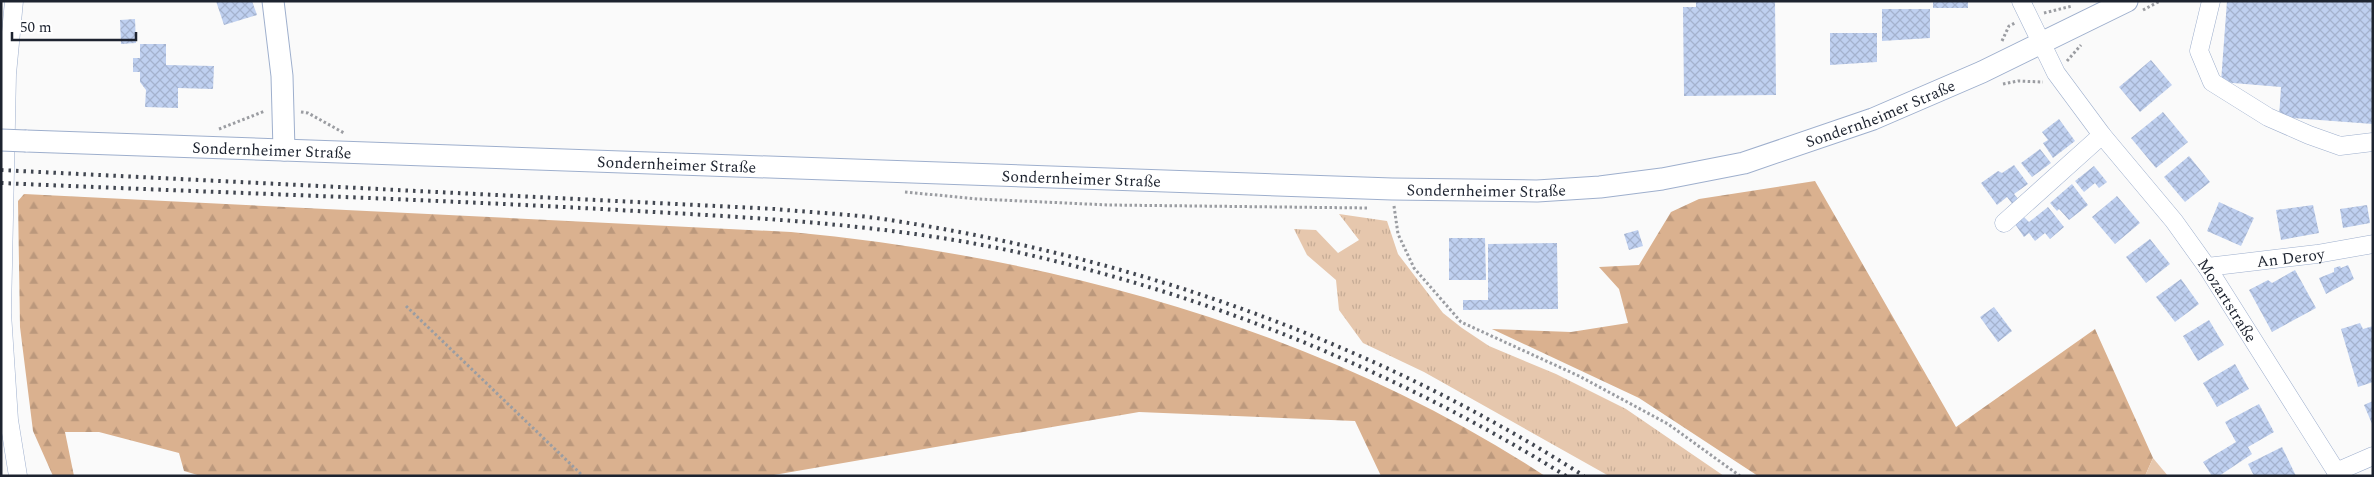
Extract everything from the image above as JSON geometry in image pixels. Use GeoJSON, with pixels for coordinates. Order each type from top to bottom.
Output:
{"type":"FeatureCollection","features":[{"type":"Feature","properties":{"kind":"main road"},"geometry":{"type":"LineString","coordinates":[[273,1],[282,76],[284,150]]}},
{"type":"Feature","properties":{"kind":"main road","name":"Sondernheimer Straße"},"geometry":{"type":"LineString","coordinates":[[1,140],[1392,190],[1537,191],[1600,188],[1714,170],[1776,153],[1872,120],[2041,43],[2127,1]]}},
{"type":"Feature","properties":{"kind":"street"},"geometry":{"type":"LineString","coordinates":[[14,1],[7,74],[2,313],[9,420],[18,476]]}},
{"type":"Feature","properties":{"kind":"street","name":"Mozartstraße"},"geometry":{"type":"LineString","coordinates":[[2021,1],[2056,74],[2102,135],[2174,221],[2207,267],[2338,474]]}},
{"type":"Feature","properties":{"kind":"street"},"geometry":{"type":"LineString","coordinates":[[2211,1],[2199,51],[2212,82],[2268,117],[2309,135],[2340,146],[2373,142]]}},
{"type":"Feature","properties":{"kind":"street"},"geometry":{"type":"LineString","coordinates":[[2004,223],[2102,135]]}},
{"type":"Feature","properties":{"kind":"street","name":"An Deroy"},"geometry":{"type":"LineString","coordinates":[[2207,267],[2317,254],[2373,244]]}},
{"type":"Feature","properties":{"kind":"street"},"geometry":{"type":"LineString","coordinates":[[2338,474],[2373,456]]}},
{"type":"Feature","properties":{"kind":"path"},"geometry":{"type":"LineString","coordinates":[[2000,43],[2006,35],[2009,26],[2028,17],[2078,4]]}},
{"type":"Feature","properties":{"kind":"path"},"geometry":{"type":"LineString","coordinates":[[218,129],[262,110],[284,110],[308,112],[344,133],[353,134]]}},
{"type":"Feature","properties":{"kind":"path"},"geometry":{"type":"LineString","coordinates":[[1394,204],[1398,234],[1414,268],[1461,322],[1579,376],[1668,424],[1740,476]]}},
{"type":"Feature","properties":{"kind":"path"},"geometry":{"type":"LineString","coordinates":[[406,306],[583,476]]}},
{"type":"Feature","properties":{"kind":"green space"},"geometry":{"type":"Polygon","coordinates":[[[1815,181],[1956,427],[2095,329],[2153,458],[2145,476],[1758,476],[1639,398],[1492,329],[1571,332],[1628,323],[1619,289],[1599,267],[1639,265],[1671,212],[1699,199],[1815,181]]]}},
{"type":"Feature","properties":{"kind":"green space"},"geometry":{"type":"Polygon","coordinates":[[[24,194],[791,232],[890,244],[988,260],[1086,282],[1183,309],[1278,341],[1370,380],[1459,425],[1545,476],[1381,476],[1355,421],[1139,412],[768,476],[201,476],[184,471],[179,453],[99,432],[65,432],[74,476],[53,476],[33,431],[20,327],[18,201],[24,194]]]}},
{"type":"Feature","properties":{"kind":"green space"},"geometry":{"type":"Polygon","coordinates":[[[1339,214],[1387,221],[1398,254],[1443,313],[1462,328],[1489,346],[1556,374],[1626,409],[1724,476],[1609,476],[1424,372],[1363,343],[1339,310],[1336,280],[1307,255],[1294,229],[1316,230],[1338,253],[1359,240],[1339,214]]]}},
{"type":"Feature","properties":{"kind":"green space"},"geometry":{"type":"Polygon","coordinates":[[[2153,458],[2168,476],[2145,476],[2153,458]]]}},
{"type":"Feature","properties":{"kind":"building"},"geometry":{"type":"Polygon","coordinates":[[[216,1],[252,1],[257,15],[224,25],[216,1]]]}},
{"type":"Feature","properties":{"kind":"building"},"geometry":{"type":"Polygon","coordinates":[[[1696,1],[1775,1],[1776,95],[1684,96],[1683,7],[1696,7],[1696,1]]]}},
{"type":"Feature","properties":{"kind":"building"},"geometry":{"type":"Polygon","coordinates":[[[1933,1],[1968,1],[1968,8],[1933,8],[1933,1]]]}},
{"type":"Feature","properties":{"kind":"building"},"geometry":{"type":"Polygon","coordinates":[[[2227,1],[2373,1],[2373,124],[2279,117],[2281,87],[2221,82],[2227,1]]]}},
{"type":"Feature","properties":{"kind":"building"},"geometry":{"type":"Polygon","coordinates":[[[1882,9],[1930,9],[1930,38],[1882,41],[1882,9]]]}},
{"type":"Feature","properties":{"kind":"building"},"geometry":{"type":"Polygon","coordinates":[[[135,19],[136,43],[121,44],[120,20],[135,19]]]}},
{"type":"Feature","properties":{"kind":"building"},"geometry":{"type":"Polygon","coordinates":[[[1830,33],[1877,33],[1877,62],[1830,65],[1830,33]]]}},
{"type":"Feature","properties":{"kind":"building"},"geometry":{"type":"Polygon","coordinates":[[[140,44],[166,44],[166,65],[214,66],[213,89],[178,88],[178,108],[145,107],[146,90],[140,82],[140,72],[133,72],[133,58],[140,58],[140,44]]]}},
{"type":"Feature","properties":{"kind":"building"},"geometry":{"type":"Polygon","coordinates":[[[2151,60],[2172,85],[2140,112],[2119,87],[2151,60]]]}},
{"type":"Feature","properties":{"kind":"building"},"geometry":{"type":"Polygon","coordinates":[[[2163,112],[2188,142],[2156,168],[2131,138],[2163,112]]]}},
{"type":"Feature","properties":{"kind":"building"},"geometry":{"type":"Polygon","coordinates":[[[2059,119],[2075,141],[2053,158],[2043,143],[2048,140],[2042,132],[2059,119]]]}},
{"type":"Feature","properties":{"kind":"building"},"geometry":{"type":"Polygon","coordinates":[[[2040,149],[2051,163],[2032,177],[2021,163],[2040,149]]]}},
{"type":"Feature","properties":{"kind":"building"},"geometry":{"type":"Polygon","coordinates":[[[2189,156],[2210,182],[2185,202],[2164,177],[2189,156]]]}},
{"type":"Feature","properties":{"kind":"building"},"geometry":{"type":"Polygon","coordinates":[[[2014,165],[2028,184],[2014,194],[2020,201],[2014,206],[2007,197],[1997,205],[1981,183],[1998,171],[2002,173],[2014,165]]]}},
{"type":"Feature","properties":{"kind":"building"},"geometry":{"type":"Polygon","coordinates":[[[2094,166],[2107,182],[2099,188],[2095,183],[2084,192],[2075,181],[2094,166]]]}},
{"type":"Feature","properties":{"kind":"building"},"geometry":{"type":"Polygon","coordinates":[[[2072,184],[2088,205],[2069,220],[2059,209],[2057,211],[2050,203],[2072,184]]]}},
{"type":"Feature","properties":{"kind":"building"},"geometry":{"type":"Polygon","coordinates":[[[2117,196],[2140,223],[2115,244],[2092,217],[2117,196]]]}},
{"type":"Feature","properties":{"kind":"building"},"geometry":{"type":"Polygon","coordinates":[[[2219,202],[2254,218],[2241,246],[2207,231],[2219,202]]]}},
{"type":"Feature","properties":{"kind":"building"},"geometry":{"type":"Polygon","coordinates":[[[2313,205],[2319,233],[2281,240],[2276,210],[2313,205]]]}},
{"type":"Feature","properties":{"kind":"building"},"geometry":{"type":"Polygon","coordinates":[[[2367,205],[2370,223],[2343,228],[2340,209],[2367,205]]]}},
{"type":"Feature","properties":{"kind":"building"},"geometry":{"type":"Polygon","coordinates":[[[2048,207],[2064,227],[2050,239],[2045,233],[2035,241],[2029,233],[2024,237],[2015,224],[2023,216],[2029,222],[2048,207]]]}},
{"type":"Feature","properties":{"kind":"building"},"geometry":{"type":"Polygon","coordinates":[[[1638,230],[1643,246],[1629,250],[1624,234],[1638,230]]]}},
{"type":"Feature","properties":{"kind":"building"},"geometry":{"type":"Polygon","coordinates":[[[1449,238],[1485,238],[1486,280],[1449,280],[1449,238]]]}},
{"type":"Feature","properties":{"kind":"building"},"geometry":{"type":"Polygon","coordinates":[[[2150,239],[2170,264],[2146,283],[2126,257],[2150,239]]]}},
{"type":"Feature","properties":{"kind":"building"},"geometry":{"type":"Polygon","coordinates":[[[1557,243],[1558,309],[1463,310],[1463,300],[1488,300],[1488,244],[1557,243]]]}},
{"type":"Feature","properties":{"kind":"building"},"geometry":{"type":"Polygon","coordinates":[[[2348,265],[2354,279],[2326,294],[2319,278],[2334,272],[2334,268],[2348,265]]]}},
{"type":"Feature","properties":{"kind":"building"},"geometry":{"type":"Polygon","coordinates":[[[2295,270],[2316,308],[2272,332],[2249,290],[2268,280],[2272,283],[2295,270]]]}},
{"type":"Feature","properties":{"kind":"building"},"geometry":{"type":"Polygon","coordinates":[[[2181,279],[2199,304],[2175,322],[2156,297],[2181,279]]]}},
{"type":"Feature","properties":{"kind":"building"},"geometry":{"type":"Polygon","coordinates":[[[1994,307],[2012,331],[1998,342],[1980,317],[1994,307]]]}},
{"type":"Feature","properties":{"kind":"building"},"geometry":{"type":"Polygon","coordinates":[[[2209,320],[2224,345],[2198,361],[2183,336],[2209,320]]]}},
{"type":"Feature","properties":{"kind":"building"},"geometry":{"type":"Polygon","coordinates":[[[2360,323],[2363,329],[2373,326],[2373,382],[2358,387],[2341,329],[2360,323]]]}},
{"type":"Feature","properties":{"kind":"building"},"geometry":{"type":"Polygon","coordinates":[[[2235,364],[2249,389],[2217,407],[2203,383],[2235,364]]]}},
{"type":"Feature","properties":{"kind":"building"},"geometry":{"type":"Polygon","coordinates":[[[2373,401],[2373,426],[2364,405],[2373,401]]]}},
{"type":"Feature","properties":{"kind":"building"},"geometry":{"type":"Polygon","coordinates":[[[2259,404],[2274,432],[2248,447],[2252,454],[2219,476],[2212,476],[2203,462],[2236,442],[2225,422],[2259,404]]]}},
{"type":"Feature","properties":{"kind":"building"},"geometry":{"type":"Polygon","coordinates":[[[2282,447],[2296,476],[2254,476],[2248,464],[2282,447]]]}},
{"type":"Feature","properties":{"kind":"railway"},"geometry":{"type":"LineString","coordinates":[[1,170],[775,209],[851,215],[987,237],[1077,258],[1166,283],[1253,313],[1339,347],[1423,385],[1505,428],[1584,476]]}},
{"type":"Feature","properties":{"kind":"railway"},"geometry":{"type":"LineString","coordinates":[[1,183],[704,215],[859,227],[961,241],[1085,269],[1157,290],[1228,313],[1299,340],[1368,370],[1436,403],[1502,438],[1566,476]]}}]}
